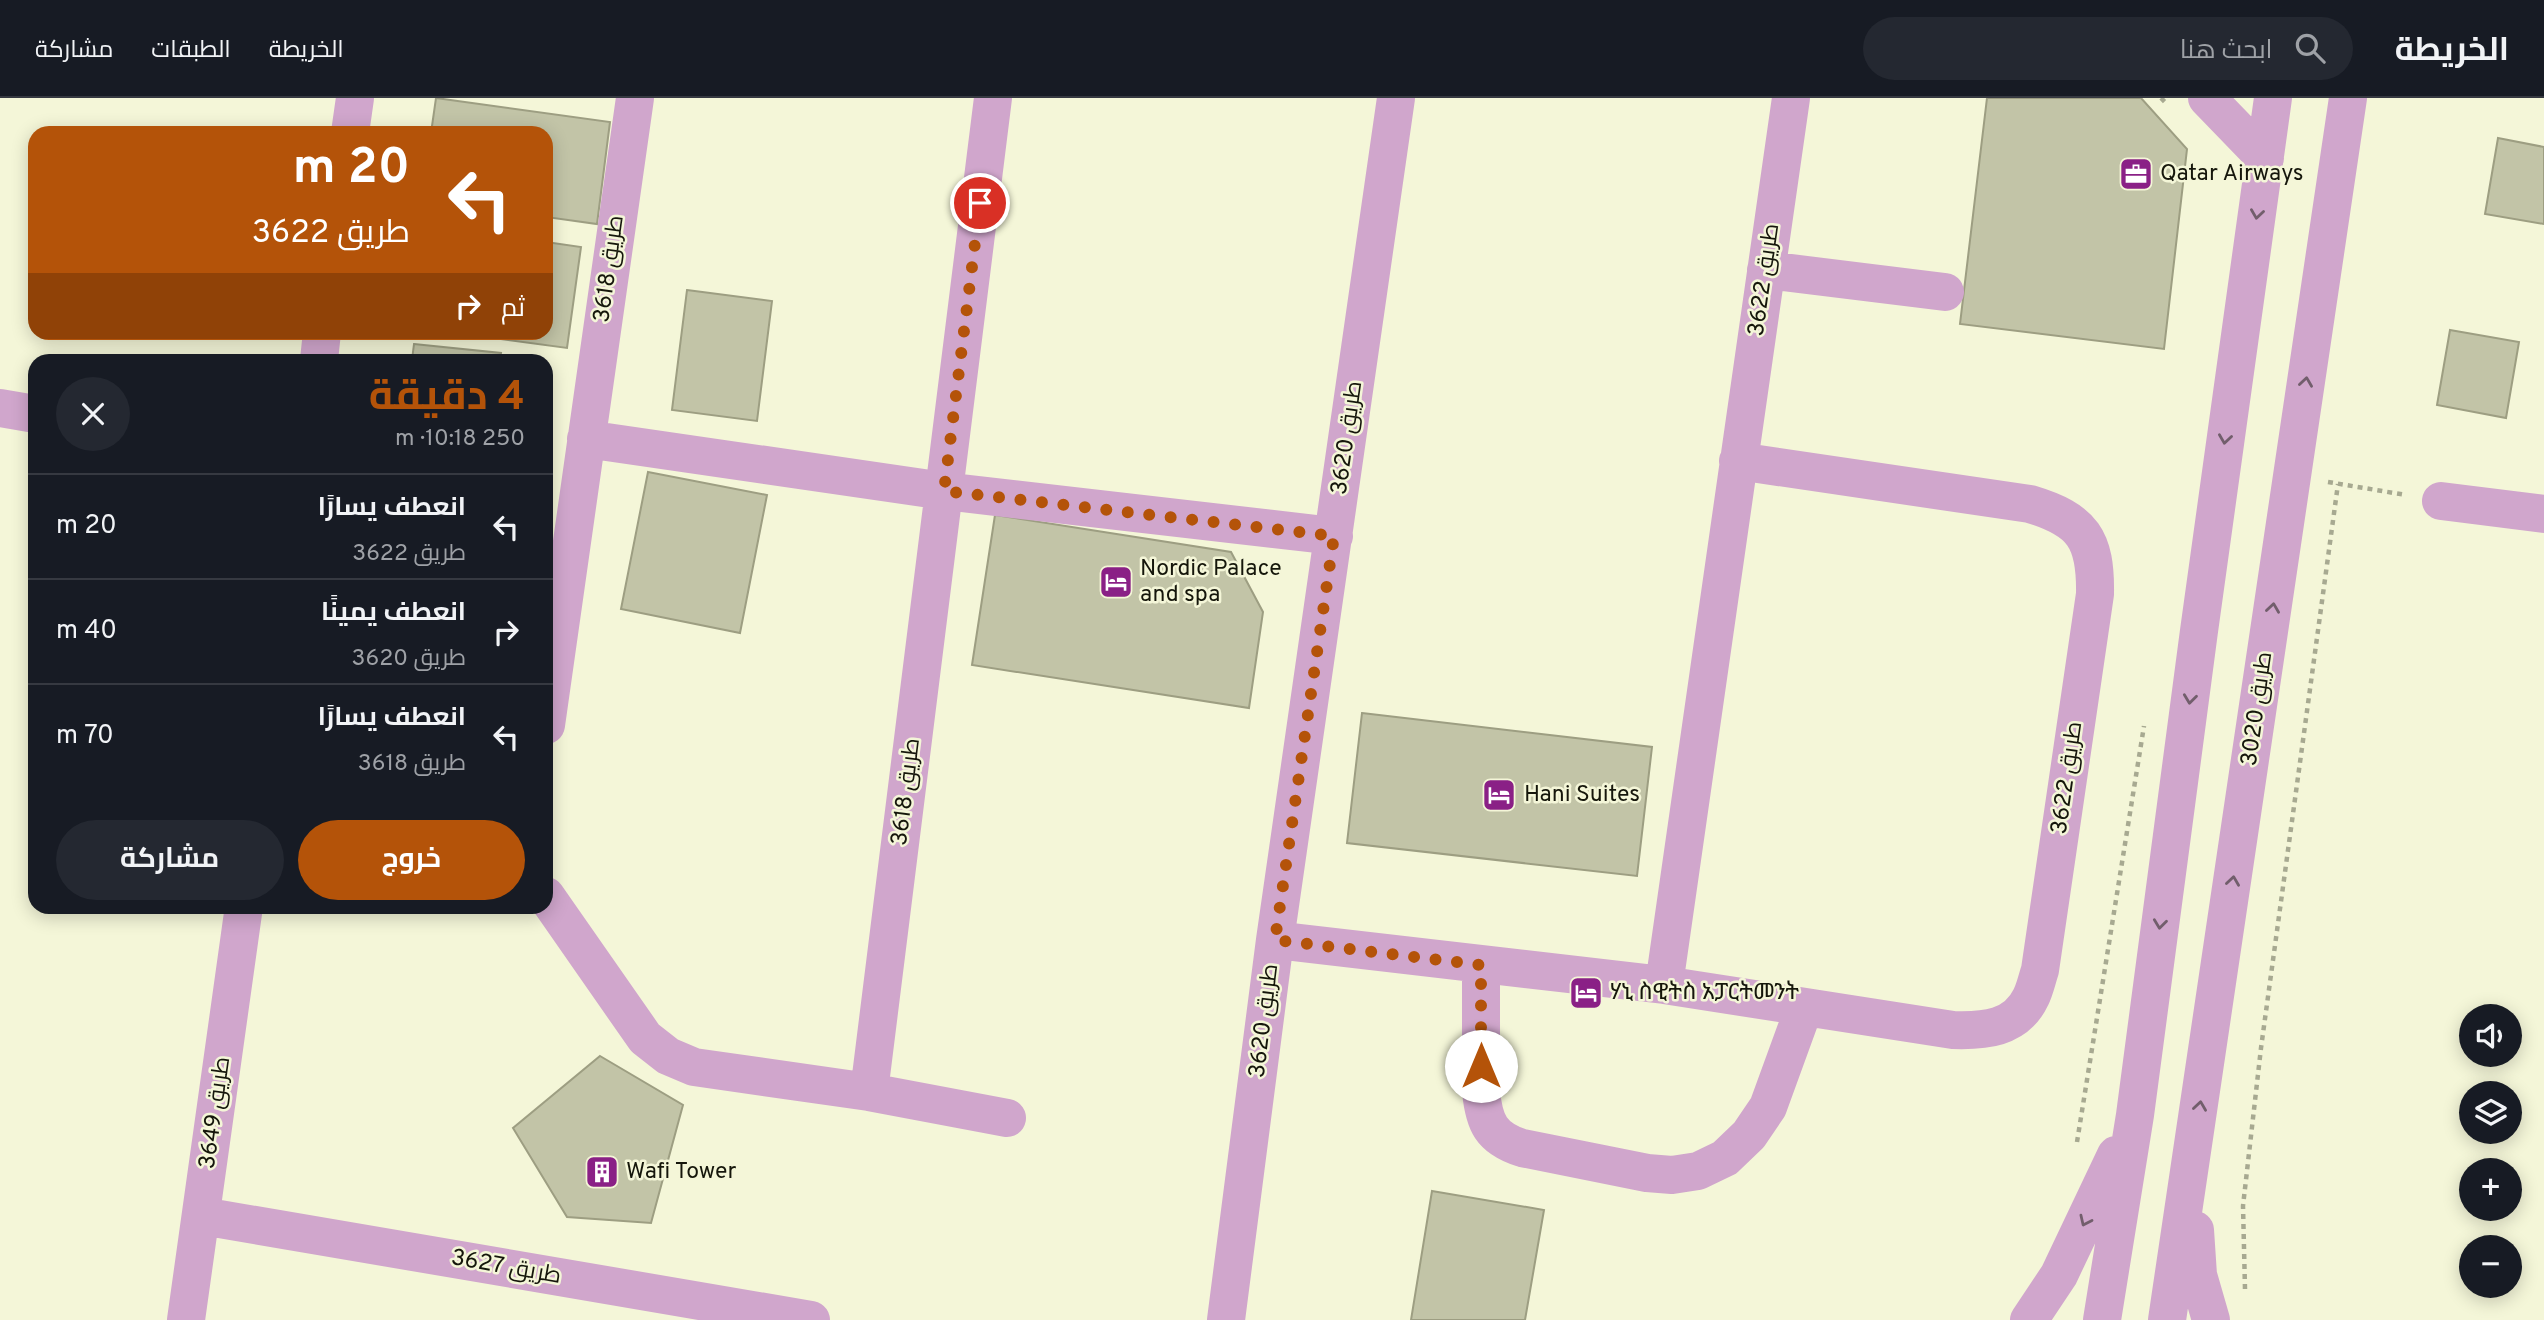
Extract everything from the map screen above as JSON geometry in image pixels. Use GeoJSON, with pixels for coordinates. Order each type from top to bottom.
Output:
{"type":"FeatureCollection","features":[{"type":"Feature","properties":{"kind":"street"},"geometry":{"type":"LineString","coordinates":[[351,126],[355,98]]}},
{"type":"Feature","properties":{"kind":"street","name":"طريق 3618"},"geometry":{"type":"LineString","coordinates":[[553,675],[635,98]]}},
{"type":"Feature","properties":{"kind":"street"},"geometry":{"type":"LineString","coordinates":[[944,491],[993,98]]}},
{"type":"Feature","properties":{"kind":"street","name":"طريق 3620"},"geometry":{"type":"LineString","coordinates":[[1226,1320],[1275,940],[1396,98]]}},
{"type":"Feature","properties":{"kind":"street","name":"طريق 3622"},"geometry":{"type":"LineString","coordinates":[[1664,985],[1791,98]]}},
{"type":"Feature","properties":{"kind":"street"},"geometry":{"type":"LineString","coordinates":[[2207,98],[2265,158]]}},
{"type":"Feature","properties":{"kind":"street"},"geometry":{"type":"LineString","coordinates":[[2102,1320],[2135,1115],[2273,98]]}},
{"type":"Feature","properties":{"kind":"street","name":"طريق 3020"},"geometry":{"type":"LineString","coordinates":[[2167,1320],[2348,98]]}},
{"type":"Feature","properties":{"kind":"street"},"geometry":{"type":"LineString","coordinates":[[1766,270],[1945,292]]}},
{"type":"Feature","properties":{"kind":"street"},"geometry":{"type":"LineString","coordinates":[[0,408],[28,413]]}},
{"type":"Feature","properties":{"kind":"street"},"geometry":{"type":"LineString","coordinates":[[586,439],[944,491],[1334,536]]}},
{"type":"Feature","properties":{"kind":"street","name":"طريق 3622"},"geometry":{"type":"LineString","coordinates":[[1275,940],[1664,985],[1953,1031],[1983,1031],[2010,1021],[2031,999],[2042,957],[2095,594],[2096,563],[2084,534],[2059,513],[2029,504],[1738,461]]}},
{"type":"Feature","properties":{"kind":"street","name":"طريق 3618"},"geometry":{"type":"LineString","coordinates":[[869,1092],[944,491]]}},
{"type":"Feature","properties":{"kind":"street"},"geometry":{"type":"LineString","coordinates":[[2441,501],[2544,514]]}},
{"type":"Feature","properties":{"kind":"street"},"geometry":{"type":"LineString","coordinates":[[553,906],[628,1017],[645,1038],[668,1056],[694,1067],[869,1092],[1007,1118]]}},
{"type":"Feature","properties":{"kind":"street","name":"طريق 3649"},"geometry":{"type":"LineString","coordinates":[[186,1320],[243,914]]}},
{"type":"Feature","properties":{"kind":"street"},"geometry":{"type":"LineString","coordinates":[[1481,965],[1481,1091],[1483,1111],[1491,1129],[1504,1142],[1522,1148],[1647,1173],[1672,1175],[1698,1171],[1725,1157],[1749,1135],[1768,1107],[1804,1008]]}},
{"type":"Feature","properties":{"kind":"street"},"geometry":{"type":"LineString","coordinates":[[2029,1320],[2059,1275],[2135,1115]]}},
{"type":"Feature","properties":{"kind":"street"},"geometry":{"type":"LineString","coordinates":[[2190,1174],[2198,1275],[2211,1320]]}},
{"type":"Feature","properties":{"kind":"street","name":"طريق 3627"},"geometry":{"type":"LineString","coordinates":[[202,1216],[806,1320]]}},
{"type":"Feature","properties":{"kind":"path"},"geometry":{"type":"LineString","coordinates":[[2161,98],[2170,106]]}},
{"type":"Feature","properties":{"kind":"path"},"geometry":{"type":"LineString","coordinates":[[2292,476],[2441,501]]}},
{"type":"Feature","properties":{"kind":"path"},"geometry":{"type":"LineString","coordinates":[[2245,1295],[2243,1206],[2261,1048],[2338,484]]}},
{"type":"Feature","properties":{"kind":"path"},"geometry":{"type":"LineString","coordinates":[[2075,1154],[2146,713]]}},
{"type":"Feature","properties":{"kind":"building"},"geometry":{"type":"Polygon","coordinates":[[[436,98],[610,122],[597,224],[553,218],[553,126],[432,126],[436,98]]]}},
{"type":"Feature","properties":{"kind":"building"},"geometry":{"type":"Polygon","coordinates":[[[1987,98],[2141,98],[2187,149],[2164,349],[1960,324],[1987,98]]]}},
{"type":"Feature","properties":{"kind":"building"},"geometry":{"type":"Polygon","coordinates":[[[2498,138],[2544,147],[2544,224],[2485,214],[2498,138]]]}},
{"type":"Feature","properties":{"kind":"building"},"geometry":{"type":"Polygon","coordinates":[[[553,243],[581,247],[567,348],[508,340],[553,340],[553,243]]]}},
{"type":"Feature","properties":{"kind":"building"},"geometry":{"type":"Polygon","coordinates":[[[687,290],[772,301],[757,421],[672,410],[687,290]]]}},
{"type":"Feature","properties":{"kind":"building"},"geometry":{"type":"Polygon","coordinates":[[[2450,330],[2519,342],[2506,418],[2437,405],[2450,330]]]}},
{"type":"Feature","properties":{"kind":"building"},"geometry":{"type":"Polygon","coordinates":[[[414,344],[501,353],[501,354],[413,354],[414,344]]]}},
{"type":"Feature","properties":{"kind":"building"},"geometry":{"type":"Polygon","coordinates":[[[648,472],[767,495],[740,633],[621,609],[648,472]]]}},
{"type":"Feature","properties":{"kind":"building","name":"Nordic Palace and spa"},"geometry":{"type":"Polygon","coordinates":[[[995,515],[1231,552],[1263,612],[1249,708],[972,665],[995,515]]]}},
{"type":"Feature","properties":{"kind":"building","name":"Hani Suites"},"geometry":{"type":"Polygon","coordinates":[[[1362,713],[1652,747],[1637,876],[1347,843],[1362,713]]]}},
{"type":"Feature","properties":{"kind":"building","name":"Wafi Tower"},"geometry":{"type":"Polygon","coordinates":[[[600,1056],[683,1105],[651,1223],[567,1217],[513,1128],[600,1056]]]}},
{"type":"Feature","properties":{"kind":"building"},"geometry":{"type":"Polygon","coordinates":[[[1432,1191],[1544,1210],[1525,1320],[1411,1320],[1432,1191]]]}},
{"type":"Feature","properties":{"kind":"place","name":"Qatar Airways"},"geometry":{"type":"Point","coordinates":[2136,174]}},
{"type":"Feature","properties":{"kind":"place","name":"Nordic Palace and spa"},"geometry":{"type":"Point","coordinates":[1116,582]}},
{"type":"Feature","properties":{"kind":"place","name":"Hani Suites"},"geometry":{"type":"Point","coordinates":[1499,795]}},
{"type":"Feature","properties":{"kind":"place","name":"ሃኒ ስዊትስ አፓርትመንት"},"geometry":{"type":"Point","coordinates":[1586,993]}},
{"type":"Feature","properties":{"kind":"place","name":"Wafi Tower"},"geometry":{"type":"Point","coordinates":[602,1172]}},
{"type":"Feature","properties":{"kind":"route"},"geometry":{"type":"LineString","coordinates":[[980,203],[944,491],[1334,536],[1275,940],[1481,965],[1481,1066]]}}]}
